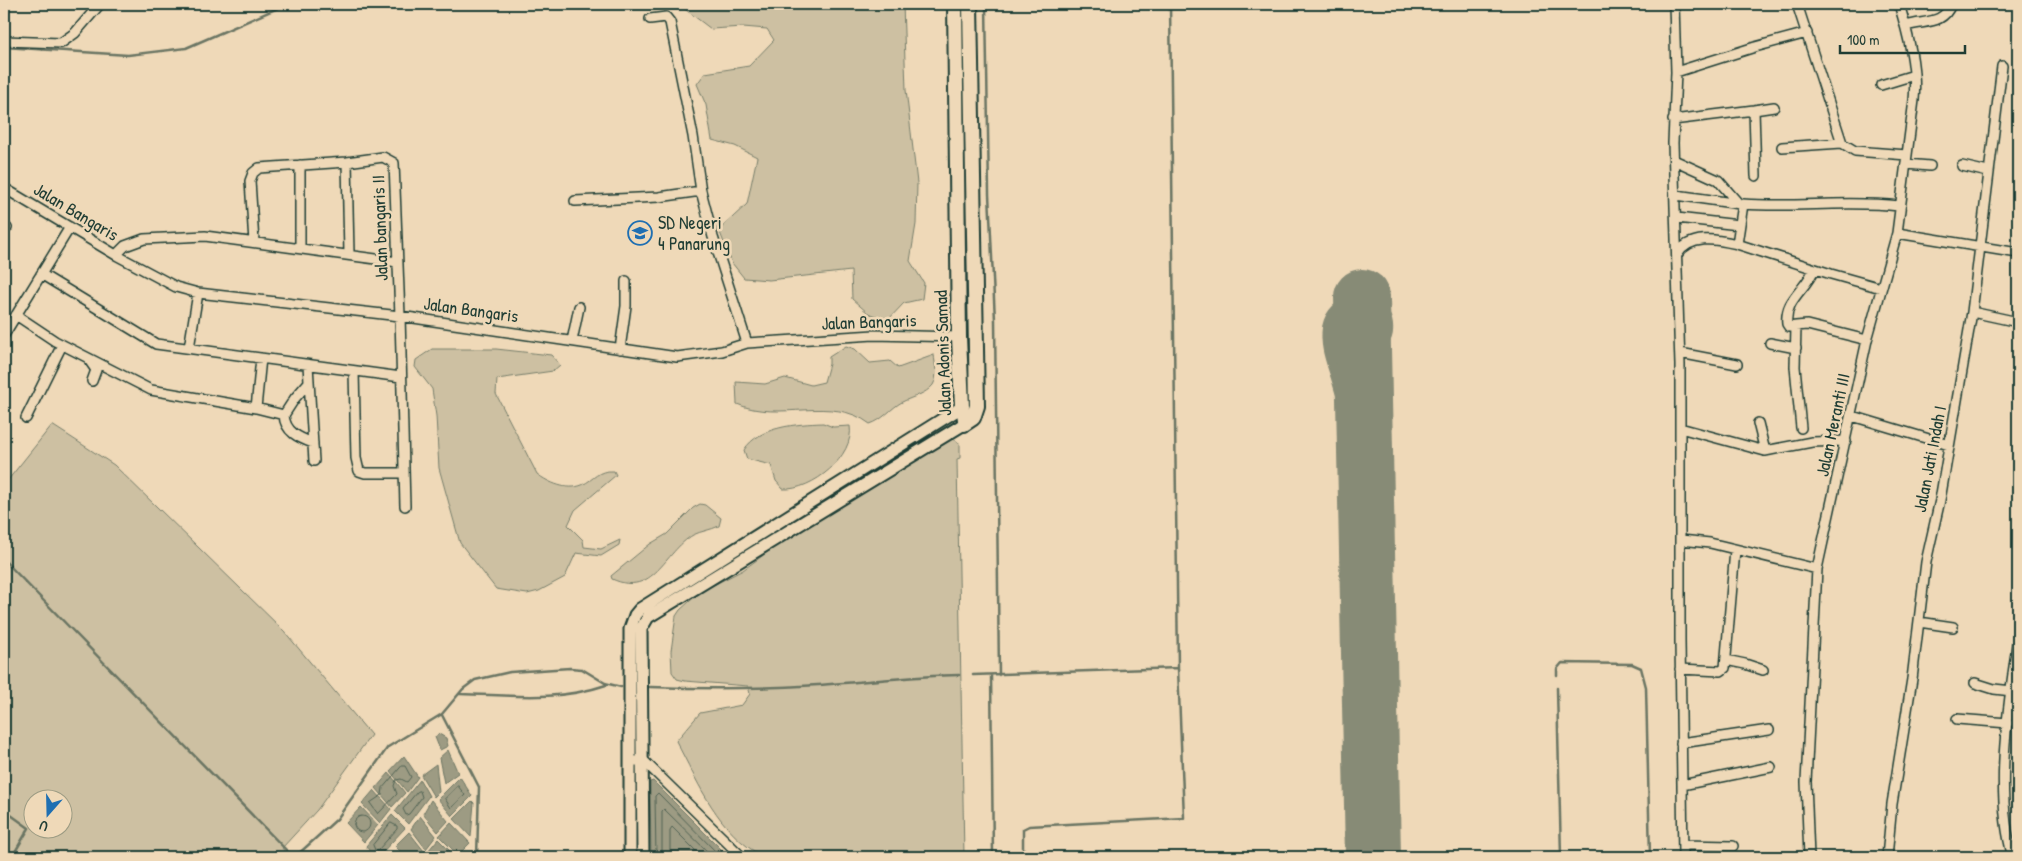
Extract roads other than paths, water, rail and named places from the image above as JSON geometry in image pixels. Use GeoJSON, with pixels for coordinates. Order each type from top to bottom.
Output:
{"type":"FeatureCollection","features":[{"type":"Feature","properties":{"kind":"highway","name":"Jalan Adonis Samad"},"geometry":{"type":"LineString","coordinates":[[955,4],[959,337],[962,407]]}},
{"type":"Feature","properties":{"kind":"highway","name":"Jalan Adonis Samad"},"geometry":{"type":"LineString","coordinates":[[964,424],[973,418],[977,406],[970,4]]}},
{"type":"Feature","properties":{"kind":"highway"},"geometry":{"type":"LineString","coordinates":[[958,166],[973,166]]}},
{"type":"Feature","properties":{"kind":"main road","name":"Jalan Adonis Samad"},"geometry":{"type":"LineString","coordinates":[[962,407],[964,424]]}},
{"type":"Feature","properties":{"kind":"main road"},"geometry":{"type":"LineString","coordinates":[[643,857],[644,761],[636,701],[630,684],[630,629],[634,615],[640,609],[962,407]]}},
{"type":"Feature","properties":{"kind":"main road"},"geometry":{"type":"LineString","coordinates":[[630,857],[630,761],[636,701],[642,685],[641,629],[648,617],[964,424]]}},
{"type":"Feature","properties":{"kind":"street"},"geometry":{"type":"LineString","coordinates":[[4,41],[61,43],[75,33],[100,4]]}},
{"type":"Feature","properties":{"kind":"street"},"geometry":{"type":"LineString","coordinates":[[1674,4],[1676,72],[1673,120],[1680,352],[1680,669],[1683,857]]}},
{"type":"Feature","properties":{"kind":"street"},"geometry":{"type":"LineString","coordinates":[[1797,4],[1842,143]]}},
{"type":"Feature","properties":{"kind":"street","name":"Jalan Meranti III"},"geometry":{"type":"LineString","coordinates":[[1809,857],[1806,782],[1816,569],[1868,340],[1897,233],[1915,90],[1906,26],[1899,4]]}},
{"type":"Feature","properties":{"kind":"street"},"geometry":{"type":"LineString","coordinates":[[1906,26],[1924,21],[1941,20],[1946,15],[1951,4]]}},
{"type":"Feature","properties":{"kind":"street"},"geometry":{"type":"LineString","coordinates":[[650,19],[666,17],[670,22],[693,136],[701,191],[713,237],[747,343]]}},
{"type":"Feature","properties":{"kind":"street"},"geometry":{"type":"LineString","coordinates":[[1676,72],[1755,46],[1807,33]]}},
{"type":"Feature","properties":{"kind":"street","name":"Jalan Jati Indah I"},"geometry":{"type":"LineString","coordinates":[[1886,857],[1926,562],[1972,312],[2002,66]]}},
{"type":"Feature","properties":{"kind":"street"},"geometry":{"type":"LineString","coordinates":[[1881,85],[1914,75]]}},
{"type":"Feature","properties":{"kind":"street"},"geometry":{"type":"LineString","coordinates":[[1673,120],[1774,106]]}},
{"type":"Feature","properties":{"kind":"street"},"geometry":{"type":"LineString","coordinates":[[1754,110],[1756,176]]}},
{"type":"Feature","properties":{"kind":"street"},"geometry":{"type":"LineString","coordinates":[[1782,147],[1842,143],[1855,151],[1907,159],[1930,166]]}},
{"type":"Feature","properties":{"kind":"street","name":"Jalan bangaris II"},"geometry":{"type":"LineString","coordinates":[[254,242],[250,181],[253,173],[259,168],[348,162],[383,157],[394,163],[400,316],[404,506]]}},
{"type":"Feature","properties":{"kind":"street"},"geometry":{"type":"LineString","coordinates":[[1674,160],[1718,180],[1740,204],[1737,244]]}},
{"type":"Feature","properties":{"kind":"street"},"geometry":{"type":"LineString","coordinates":[[348,162],[349,254]]}},
{"type":"Feature","properties":{"kind":"street"},"geometry":{"type":"LineString","coordinates":[[300,165],[300,247]]}},
{"type":"Feature","properties":{"kind":"street"},"geometry":{"type":"LineString","coordinates":[[1962,166],[1988,172]]}},
{"type":"Feature","properties":{"kind":"street","name":"Jalan Bangaris"},"geometry":{"type":"LineString","coordinates":[[4,188],[116,255],[176,287],[198,293],[400,316],[684,357],[722,351],[747,343],[874,335],[959,337]]}},
{"type":"Feature","properties":{"kind":"street"},"geometry":{"type":"LineString","coordinates":[[575,201],[659,197],[701,191]]}},
{"type":"Feature","properties":{"kind":"street"},"geometry":{"type":"LineString","coordinates":[[1676,195],[1740,204],[1781,207],[1872,203],[1899,206]]}},
{"type":"Feature","properties":{"kind":"street"},"geometry":{"type":"LineString","coordinates":[[1677,218],[1739,225]]}},
{"type":"Feature","properties":{"kind":"street"},"geometry":{"type":"LineString","coordinates":[[4,335],[11,318],[70,227]]}},
{"type":"Feature","properties":{"kind":"street"},"geometry":{"type":"LineString","coordinates":[[1897,233],[2018,253]]}},
{"type":"Feature","properties":{"kind":"street"},"geometry":{"type":"LineString","coordinates":[[116,255],[125,246],[136,241],[162,237],[205,236],[300,247],[398,262]]}},
{"type":"Feature","properties":{"kind":"street"},"geometry":{"type":"LineString","coordinates":[[1677,254],[1690,242],[1717,240],[1737,244],[1814,269],[1882,288]]}},
{"type":"Feature","properties":{"kind":"street"},"geometry":{"type":"LineString","coordinates":[[1814,269],[1811,278],[1790,303],[1787,324],[1796,326],[1807,325],[1868,340]]}},
{"type":"Feature","properties":{"kind":"street"},"geometry":{"type":"LineString","coordinates":[[41,274],[106,311],[148,340],[163,345],[401,377]]}},
{"type":"Feature","properties":{"kind":"street"},"geometry":{"type":"LineString","coordinates":[[620,349],[626,306],[626,281]]}},
{"type":"Feature","properties":{"kind":"street"},"geometry":{"type":"LineString","coordinates":[[188,348],[198,293]]}},
{"type":"Feature","properties":{"kind":"street"},"geometry":{"type":"LineString","coordinates":[[572,340],[579,307]]}},
{"type":"Feature","properties":{"kind":"street"},"geometry":{"type":"LineString","coordinates":[[1972,312],[2018,322]]}},
{"type":"Feature","properties":{"kind":"street"},"geometry":{"type":"LineString","coordinates":[[11,318],[151,390],[256,408],[284,416]]}},
{"type":"Feature","properties":{"kind":"street"},"geometry":{"type":"LineString","coordinates":[[1796,326],[1795,367],[1801,428]]}},
{"type":"Feature","properties":{"kind":"street"},"geometry":{"type":"LineString","coordinates":[[1770,343],[1796,348]]}},
{"type":"Feature","properties":{"kind":"street"},"geometry":{"type":"LineString","coordinates":[[26,418],[62,345]]}},
{"type":"Feature","properties":{"kind":"street"},"geometry":{"type":"LineString","coordinates":[[1680,352],[1737,364]]}},
{"type":"Feature","properties":{"kind":"street"},"geometry":{"type":"LineString","coordinates":[[86,358],[96,370],[92,381]]}},
{"type":"Feature","properties":{"kind":"street"},"geometry":{"type":"LineString","coordinates":[[256,408],[261,358]]}},
{"type":"Feature","properties":{"kind":"street"},"geometry":{"type":"LineString","coordinates":[[308,365],[314,461]]}},
{"type":"Feature","properties":{"kind":"street"},"geometry":{"type":"LineString","coordinates":[[354,370],[356,458],[359,471],[365,473],[403,473]]}},
{"type":"Feature","properties":{"kind":"street"},"geometry":{"type":"LineString","coordinates":[[309,382],[295,398],[284,416],[287,426],[294,435],[313,443]]}},
{"type":"Feature","properties":{"kind":"street"},"geometry":{"type":"LineString","coordinates":[[1852,416],[1949,445]]}},
{"type":"Feature","properties":{"kind":"street"},"geometry":{"type":"LineString","coordinates":[[1758,423],[1764,451]]}},
{"type":"Feature","properties":{"kind":"street"},"geometry":{"type":"LineString","coordinates":[[1680,428],[1764,451],[1812,442],[1846,442]]}},
{"type":"Feature","properties":{"kind":"street"},"geometry":{"type":"LineString","coordinates":[[1681,540],[1710,543],[1816,569]]}},
{"type":"Feature","properties":{"kind":"street"},"geometry":{"type":"LineString","coordinates":[[1680,669],[1722,671],[1726,660],[1735,550]]}},
{"type":"Feature","properties":{"kind":"street"},"geometry":{"type":"LineString","coordinates":[[1919,622],[1953,627]]}},
{"type":"Feature","properties":{"kind":"street"},"geometry":{"type":"LineString","coordinates":[[2013,857],[2003,795],[2008,723],[2018,640]]}},
{"type":"Feature","properties":{"kind":"street"},"geometry":{"type":"LineString","coordinates":[[1726,660],[1763,670]]}},
{"type":"Feature","properties":{"kind":"street"},"geometry":{"type":"LineString","coordinates":[[1975,683],[1994,689],[2012,691]]}},
{"type":"Feature","properties":{"kind":"street"},"geometry":{"type":"LineString","coordinates":[[1957,719],[2008,723]]}},
{"type":"Feature","properties":{"kind":"street"},"geometry":{"type":"LineString","coordinates":[[1681,743],[1769,730]]}},
{"type":"Feature","properties":{"kind":"street"},"geometry":{"type":"LineString","coordinates":[[630,761],[644,761],[742,857]]}},
{"type":"Feature","properties":{"kind":"street"},"geometry":{"type":"LineString","coordinates":[[1682,785],[1771,767]]}},
{"type":"Feature","properties":{"kind":"street"},"geometry":{"type":"LineString","coordinates":[[1683,845],[1733,846]]}},
{"type":"Feature","properties":{"kind":"water"},"geometry":{"type":"Polygon","coordinates":[[[439,734],[446,738],[448,746],[440,750],[435,737],[439,734]]]}},
{"type":"Feature","properties":{"kind":"water"},"geometry":{"type":"Polygon","coordinates":[[[448,750],[458,773],[444,783],[439,758],[448,750]]]}},
{"type":"Feature","properties":{"kind":"water"},"geometry":{"type":"Polygon","coordinates":[[[404,756],[418,777],[407,792],[390,771],[404,756]]]}},
{"type":"Feature","properties":{"kind":"water"},"geometry":{"type":"Polygon","coordinates":[[[436,764],[439,792],[434,797],[421,775],[436,764]]]}},
{"type":"Feature","properties":{"kind":"water"},"geometry":{"type":"Polygon","coordinates":[[[389,773],[405,793],[392,807],[376,788],[389,773]]]}},
{"type":"Feature","properties":{"kind":"water"},"geometry":{"type":"Polygon","coordinates":[[[460,777],[472,796],[452,816],[438,799],[460,777]]]}},
{"type":"Feature","properties":{"kind":"water"},"geometry":{"type":"Polygon","coordinates":[[[420,780],[429,796],[408,824],[395,811],[420,780]]]}},
{"type":"Feature","properties":{"kind":"water"},"geometry":{"type":"Polygon","coordinates":[[[653,781],[723,851],[726,857],[651,857],[650,782],[653,781]]]}},
{"type":"Feature","properties":{"kind":"water"},"geometry":{"type":"Polygon","coordinates":[[[374,790],[391,809],[380,823],[362,804],[374,790]]]}},
{"type":"Feature","properties":{"kind":"water"},"geometry":{"type":"Polygon","coordinates":[[[431,800],[448,821],[438,832],[423,814],[431,800]]]}},
{"type":"Feature","properties":{"kind":"water"},"geometry":{"type":"Polygon","coordinates":[[[472,801],[474,803],[471,837],[454,819],[472,801]]]}},
{"type":"Feature","properties":{"kind":"water"},"geometry":{"type":"Polygon","coordinates":[[[361,807],[378,825],[364,842],[346,823],[361,807]]]}},
{"type":"Feature","properties":{"kind":"water"},"geometry":{"type":"Polygon","coordinates":[[[392,815],[405,828],[378,857],[374,857],[366,846],[392,815]]]}},
{"type":"Feature","properties":{"kind":"water"},"geometry":{"type":"Polygon","coordinates":[[[420,816],[436,836],[426,849],[411,829],[420,816]]]}},
{"type":"Feature","properties":{"kind":"water"},"geometry":{"type":"Polygon","coordinates":[[[451,823],[470,843],[458,855],[439,836],[451,823]]]}},
{"type":"Feature","properties":{"kind":"water"},"geometry":{"type":"Polygon","coordinates":[[[409,832],[424,851],[418,857],[406,857],[395,846],[409,832]]]}},
{"type":"Feature","properties":{"kind":"water"},"geometry":{"type":"Polygon","coordinates":[[[438,839],[455,857],[432,857],[428,851],[438,839]]]}},
{"type":"Feature","properties":{"kind":"waterway"},"geometry":{"type":"LineString","coordinates":[[4,47],[128,55],[186,48],[287,4]]}},
{"type":"Feature","properties":{"kind":"waterway"},"geometry":{"type":"LineString","coordinates":[[986,4],[989,194],[995,320],[999,675]]}},
{"type":"Feature","properties":{"kind":"waterway"},"geometry":{"type":"LineString","coordinates":[[973,675],[1178,668],[1170,4]]}},
{"type":"Feature","properties":{"kind":"waterway"},"geometry":{"type":"LineString","coordinates":[[4,560],[293,857]]}},
{"type":"Feature","properties":{"kind":"waterway"},"geometry":{"type":"LineString","coordinates":[[1557,675],[1557,669],[1562,663],[1632,664],[1641,668],[1646,687],[1650,857]]}},
{"type":"Feature","properties":{"kind":"waterway"},"geometry":{"type":"LineString","coordinates":[[295,857],[337,819],[388,747],[442,714],[463,689],[475,680],[510,672],[570,668],[582,669],[605,683],[621,687]]}},
{"type":"Feature","properties":{"kind":"waterway"},"geometry":{"type":"LineString","coordinates":[[1023,857],[1023,829],[1029,826],[1184,818],[1178,668]]}},
{"type":"Feature","properties":{"kind":"waterway"},"geometry":{"type":"LineString","coordinates":[[650,687],[776,687],[959,675]]}},
{"type":"Feature","properties":{"kind":"waterway"},"geometry":{"type":"LineString","coordinates":[[991,675],[993,857]]}},
{"type":"Feature","properties":{"kind":"waterway"},"geometry":{"type":"LineString","coordinates":[[460,694],[551,696],[569,694],[606,685]]}},
{"type":"Feature","properties":{"kind":"waterway"},"geometry":{"type":"LineString","coordinates":[[1557,688],[1561,857]]}},
{"type":"Feature","properties":{"kind":"waterway"},"geometry":{"type":"LineString","coordinates":[[442,715],[479,787],[477,857]]}},
{"type":"Feature","properties":{"kind":"waterway"},"geometry":{"type":"LineString","coordinates":[[4,810],[29,828],[12,857]]}},
{"type":"Feature","properties":{"kind":"place","name":"SD Negeri 4 Panarung"},"geometry":{"type":"Point","coordinates":[640,233]}}]}
